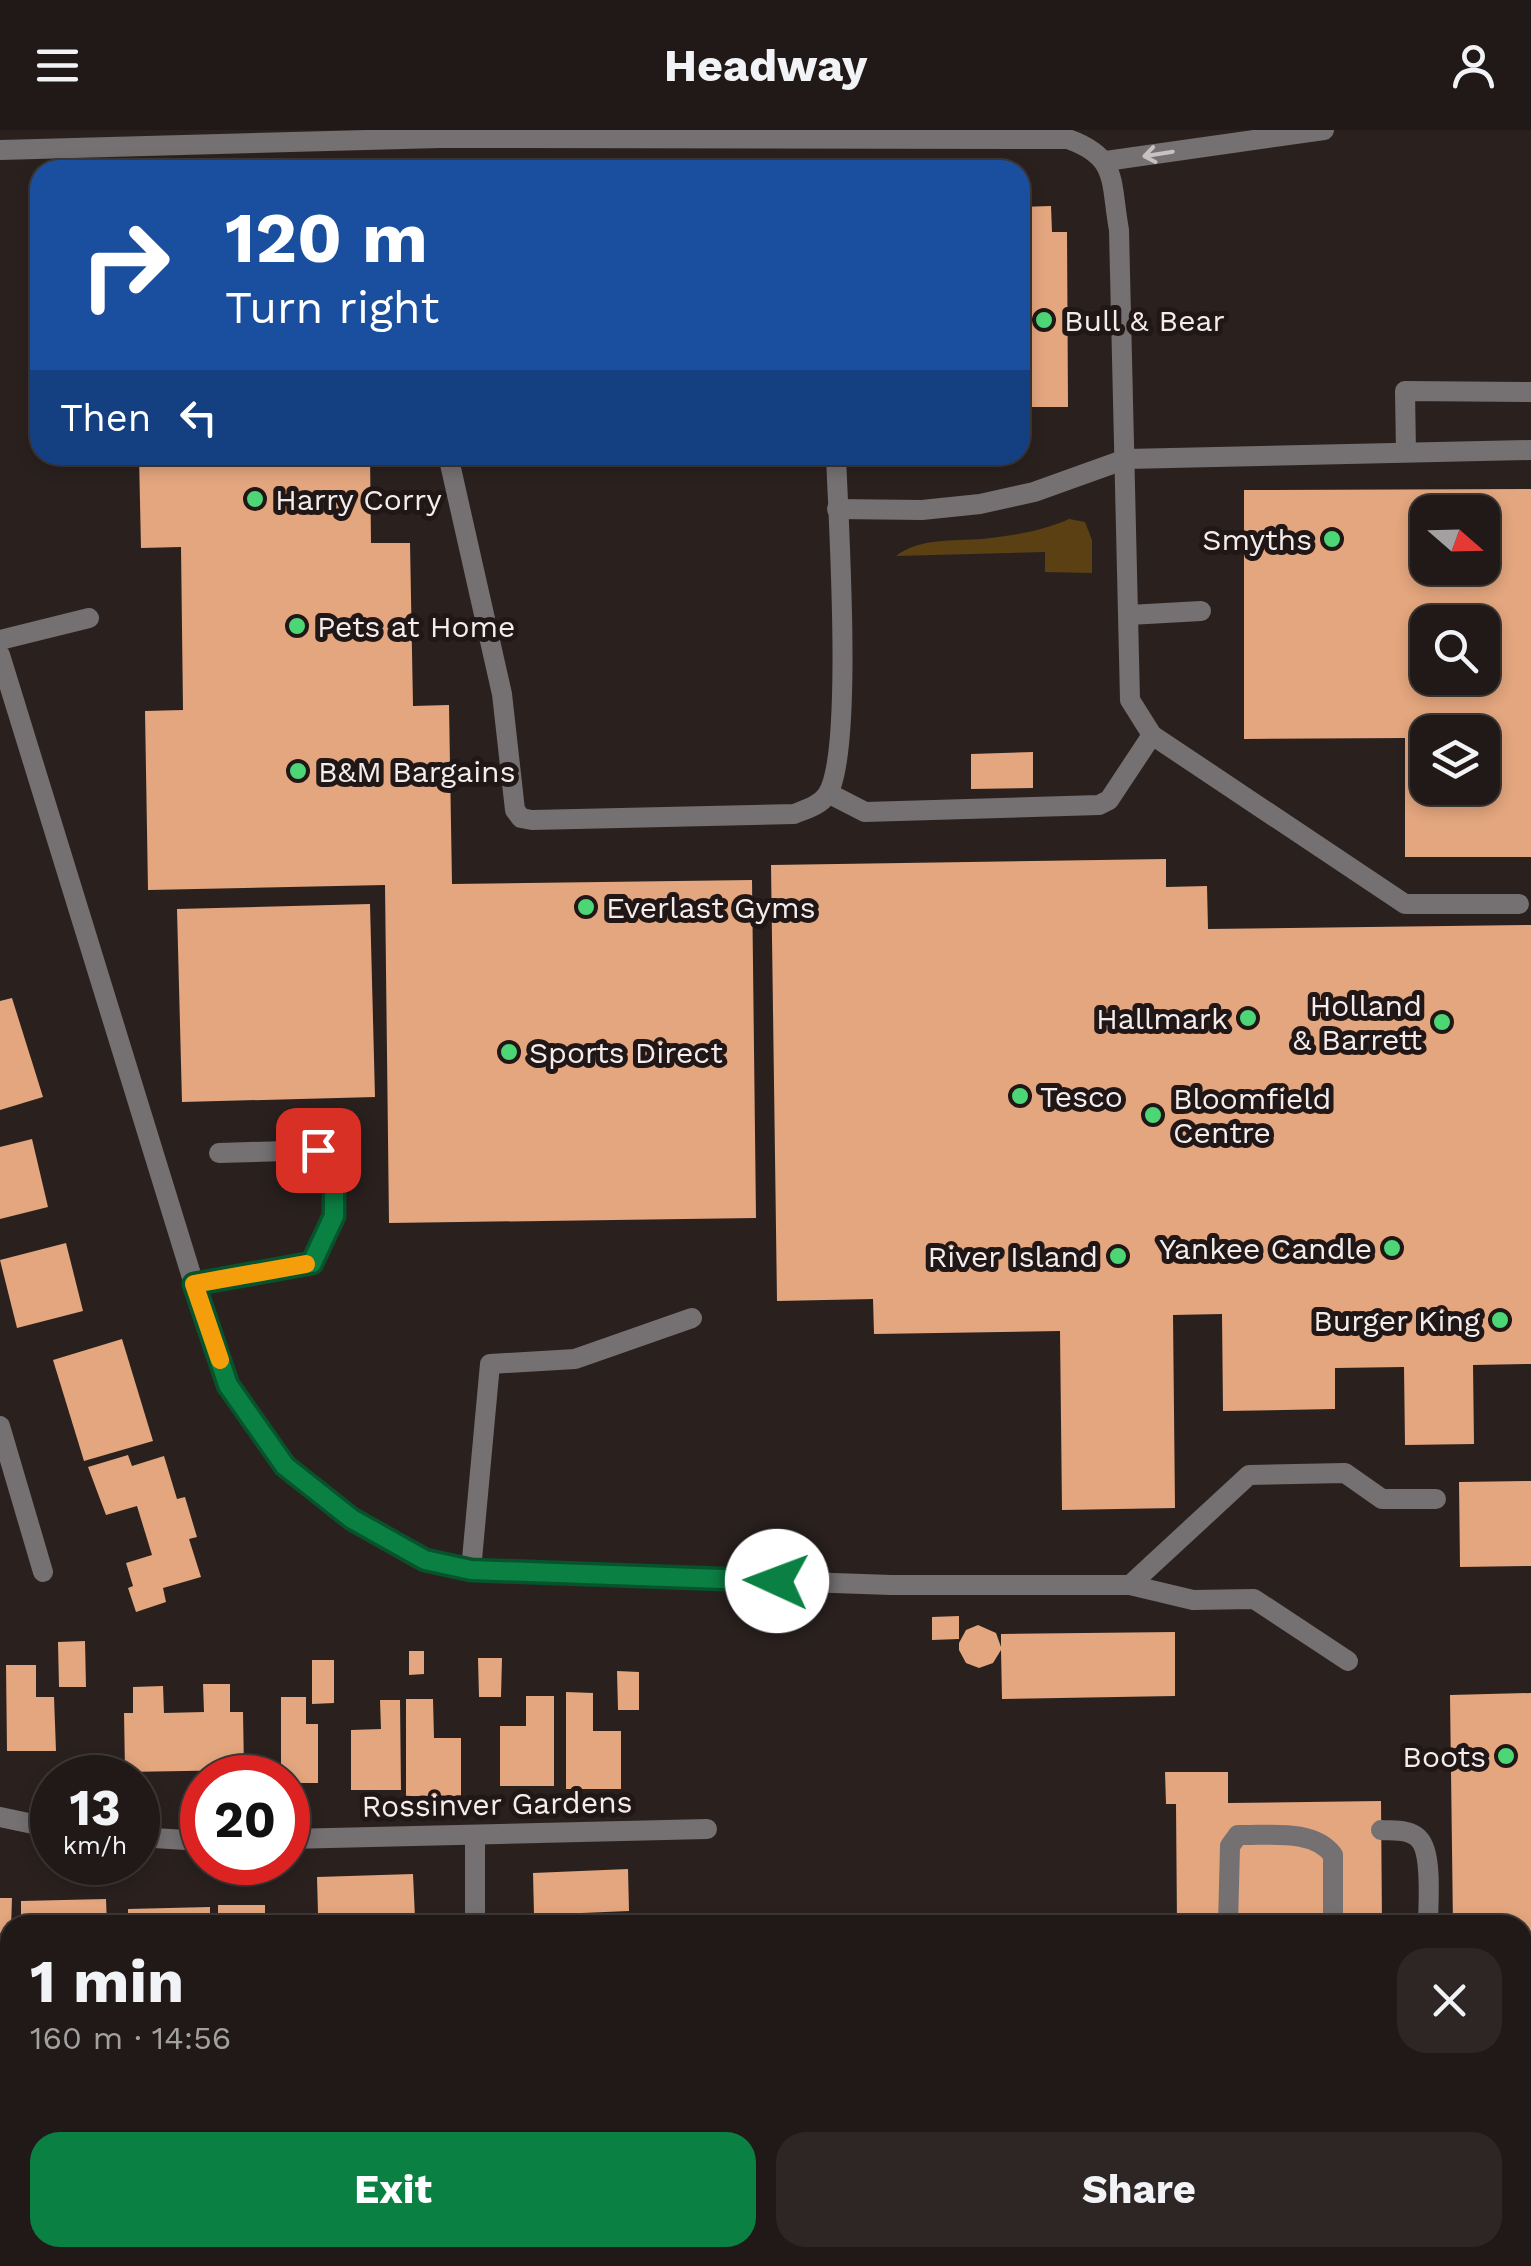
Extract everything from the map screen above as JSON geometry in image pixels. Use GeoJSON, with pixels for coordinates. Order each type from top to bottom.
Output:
{"type":"FeatureCollection","features":[{"type":"Feature","properties":{"kind":"street"},"geometry":{"type":"LineString","coordinates":[[1106,161],[1276,133],[1324,130]]}},
{"type":"Feature","properties":{"kind":"street"},"geometry":{"type":"LineString","coordinates":[[0,150],[128,138],[827,133],[1068,140],[1093,148],[1106,161],[1119,230],[1130,700],[1152,734],[1405,904],[1518,904]]}},
{"type":"Feature","properties":{"kind":"street"},"geometry":{"type":"LineString","coordinates":[[1406,452],[1405,392],[1531,392]]}},
{"type":"Feature","properties":{"kind":"street"},"geometry":{"type":"LineString","coordinates":[[837,509],[922,510],[980,504],[1034,492],[1126,459],[1531,450]]}},
{"type":"Feature","properties":{"kind":"street"},"geometry":{"type":"LineString","coordinates":[[450,465],[502,694],[515,810],[520,818],[532,820],[794,814],[820,803],[836,774],[842,713],[836,465]]}},
{"type":"Feature","properties":{"kind":"street"},"geometry":{"type":"LineString","coordinates":[[1129,616],[1200,612]]}},
{"type":"Feature","properties":{"kind":"street"},"geometry":{"type":"LineString","coordinates":[[0,640],[89,618]]}},
{"type":"Feature","properties":{"kind":"street"},"geometry":{"type":"LineString","coordinates":[[0,655],[228,1385],[285,1466],[352,1519],[425,1560],[471,1570],[892,1584],[1130,1585],[1193,1600],[1254,1599],[1348,1662]]}},
{"type":"Feature","properties":{"kind":"street"},"geometry":{"type":"LineString","coordinates":[[828,793],[865,812],[1099,805],[1109,800],[1152,734]]}},
{"type":"Feature","properties":{"kind":"street"},"geometry":{"type":"LineString","coordinates":[[194,1284],[312,1263],[334,1216],[334,1160],[318,1150],[219,1152]]}},
{"type":"Feature","properties":{"kind":"street"},"geometry":{"type":"LineString","coordinates":[[471,1570],[490,1364],[575,1359],[692,1318]]}},
{"type":"Feature","properties":{"kind":"street"},"geometry":{"type":"LineString","coordinates":[[0,1426],[43,1572]]}},
{"type":"Feature","properties":{"kind":"street"},"geometry":{"type":"LineString","coordinates":[[1130,1585],[1250,1475],[1344,1473],[1382,1499],[1436,1500]]}},
{"type":"Feature","properties":{"kind":"street"},"geometry":{"type":"LineString","coordinates":[[0,1818],[30,1824]]}},
{"type":"Feature","properties":{"kind":"street","name":"Rossinver Gardens"},"geometry":{"type":"LineString","coordinates":[[310,1839],[707,1829]]}},
{"type":"Feature","properties":{"kind":"street"},"geometry":{"type":"LineString","coordinates":[[1381,1830],[1408,1832],[1419,1839],[1426,1852],[1428,1915]]}},
{"type":"Feature","properties":{"kind":"street"},"geometry":{"type":"LineString","coordinates":[[475,1835],[475,1915]]}},
{"type":"Feature","properties":{"kind":"street"},"geometry":{"type":"LineString","coordinates":[[1228,1915],[1228,1860],[1230,1846],[1238,1835],[1305,1836],[1327,1847],[1333,1855],[1333,1915]]}},
{"type":"Feature","properties":{"kind":"shaded area"},"geometry":{"type":"Polygon","coordinates":[[[1069,519],[1085,522],[1092,540],[1092,573],[1045,572],[1045,552],[896,556],[926,543],[1015,535],[1069,519]]]}},
{"type":"Feature","properties":{"kind":"building","name":"Bull & Bear"},"geometry":{"type":"Polygon","coordinates":[[[1051,206],[1052,232],[1067,232],[1068,407],[1030,407],[1030,207],[1051,206]]]}},
{"type":"Feature","properties":{"kind":"building"},"geometry":{"type":"Polygon","coordinates":[[[139,465],[370,465],[371,543],[410,543],[413,706],[449,705],[452,884],[752,880],[756,1218],[389,1223],[385,885],[148,890],[145,711],[183,710],[181,547],[141,548],[139,465]]]}},
{"type":"Feature","properties":{"kind":"building"},"geometry":{"type":"Polygon","coordinates":[[[1531,489],[1531,857],[1405,857],[1405,738],[1244,739],[1244,490],[1531,489]]]}},
{"type":"Feature","properties":{"kind":"building"},"geometry":{"type":"Polygon","coordinates":[[[1033,752],[1033,788],[971,789],[971,754],[1033,752]]]}},
{"type":"Feature","properties":{"kind":"building","name":"Bloomfield Centre"},"geometry":{"type":"Polygon","coordinates":[[[1166,859],[1166,887],[1207,886],[1208,929],[1531,925],[1531,1364],[1473,1365],[1474,1444],[1405,1445],[1404,1367],[1335,1368],[1335,1409],[1223,1411],[1222,1314],[1173,1315],[1175,1508],[1062,1510],[1060,1331],[874,1334],[873,1299],[777,1301],[771,865],[1166,859]]]}},
{"type":"Feature","properties":{"kind":"building"},"geometry":{"type":"Polygon","coordinates":[[[370,904],[375,1097],[182,1102],[177,909],[370,904]]]}},
{"type":"Feature","properties":{"kind":"building"},"geometry":{"type":"Polygon","coordinates":[[[12,998],[43,1097],[0,1110],[0,1001],[12,998]]]}},
{"type":"Feature","properties":{"kind":"building"},"geometry":{"type":"Polygon","coordinates":[[[32,1139],[48,1207],[0,1219],[0,1147],[32,1139]]]}},
{"type":"Feature","properties":{"kind":"building"},"geometry":{"type":"Polygon","coordinates":[[[66,1243],[83,1311],[17,1328],[0,1260],[66,1243]]]}},
{"type":"Feature","properties":{"kind":"building"},"geometry":{"type":"Polygon","coordinates":[[[122,1339],[153,1441],[84,1461],[53,1360],[122,1339]]]}},
{"type":"Feature","properties":{"kind":"building"},"geometry":{"type":"Polygon","coordinates":[[[128,1455],[132,1466],[164,1456],[177,1499],[185,1497],[197,1537],[189,1539],[201,1577],[163,1588],[166,1602],[136,1612],[128,1588],[133,1586],[126,1563],[152,1555],[137,1506],[106,1515],[88,1467],[128,1455]]]}},
{"type":"Feature","properties":{"kind":"building"},"geometry":{"type":"Polygon","coordinates":[[[1531,1481],[1531,1566],[1460,1567],[1459,1482],[1531,1481]]]}},
{"type":"Feature","properties":{"kind":"building"},"geometry":{"type":"Polygon","coordinates":[[[959,1616],[959,1639],[932,1640],[932,1617],[959,1616]]]}},
{"type":"Feature","properties":{"kind":"building"},"geometry":{"type":"Polygon","coordinates":[[[978,1625],[996,1633],[1001,1647],[1001,1634],[1175,1632],[1175,1696],[1002,1699],[1001,1650],[993,1663],[979,1668],[966,1663],[959,1650],[966,1630],[978,1625]]]}},
{"type":"Feature","properties":{"kind":"building"},"geometry":{"type":"Polygon","coordinates":[[[85,1641],[86,1687],[59,1687],[58,1642],[85,1641]]]}},
{"type":"Feature","properties":{"kind":"building"},"geometry":{"type":"Polygon","coordinates":[[[409,1651],[424,1651],[424,1674],[409,1675],[409,1651]]]}},
{"type":"Feature","properties":{"kind":"building"},"geometry":{"type":"Polygon","coordinates":[[[478,1658],[502,1658],[501,1697],[479,1697],[478,1658]]]}},
{"type":"Feature","properties":{"kind":"building"},"geometry":{"type":"Polygon","coordinates":[[[312,1660],[334,1660],[334,1703],[312,1704],[312,1660]]]}},
{"type":"Feature","properties":{"kind":"building"},"geometry":{"type":"Polygon","coordinates":[[[6,1665],[36,1665],[36,1697],[54,1697],[56,1751],[7,1751],[6,1665]]]}},
{"type":"Feature","properties":{"kind":"building"},"geometry":{"type":"Polygon","coordinates":[[[617,1671],[639,1672],[639,1710],[618,1710],[617,1671]]]}},
{"type":"Feature","properties":{"kind":"building"},"geometry":{"type":"Polygon","coordinates":[[[203,1684],[230,1684],[230,1712],[243,1712],[244,1755],[180,1755],[180,1771],[160,1771],[160,1755],[125,1755],[124,1713],[133,1713],[133,1687],[163,1686],[164,1713],[204,1712],[203,1684]]]}},
{"type":"Feature","properties":{"kind":"building"},"geometry":{"type":"Polygon","coordinates":[[[566,1692],[593,1693],[593,1731],[621,1731],[621,1789],[566,1789],[566,1692]]]}},
{"type":"Feature","properties":{"kind":"building"},"geometry":{"type":"Polygon","coordinates":[[[1531,1693],[1531,1915],[1453,1915],[1450,1695],[1531,1693]]]}},
{"type":"Feature","properties":{"kind":"building"},"geometry":{"type":"Polygon","coordinates":[[[526,1696],[554,1696],[554,1786],[500,1786],[500,1726],[526,1726],[526,1696]]]}},
{"type":"Feature","properties":{"kind":"building"},"geometry":{"type":"Polygon","coordinates":[[[281,1697],[306,1697],[306,1724],[318,1724],[318,1783],[310,1783],[310,1755],[281,1755],[281,1697]]]}},
{"type":"Feature","properties":{"kind":"building"},"geometry":{"type":"Polygon","coordinates":[[[406,1699],[433,1699],[434,1738],[461,1738],[461,1796],[406,1796],[406,1699]]]}},
{"type":"Feature","properties":{"kind":"building"},"geometry":{"type":"Polygon","coordinates":[[[380,1700],[400,1700],[401,1790],[351,1790],[351,1730],[381,1729],[380,1700]]]}},
{"type":"Feature","properties":{"kind":"building"},"geometry":{"type":"Polygon","coordinates":[[[1165,1772],[1228,1772],[1228,1803],[1381,1801],[1382,1915],[1177,1915],[1176,1804],[1166,1804],[1165,1772]]]}},
{"type":"Feature","properties":{"kind":"building"},"geometry":{"type":"Polygon","coordinates":[[[628,1869],[629,1911],[534,1915],[533,1873],[628,1869]]]}},
{"type":"Feature","properties":{"kind":"building"},"geometry":{"type":"Polygon","coordinates":[[[413,1874],[415,1915],[318,1914],[317,1877],[413,1874]]]}},
{"type":"Feature","properties":{"kind":"building"},"geometry":{"type":"Polygon","coordinates":[[[0,1898],[12,1898],[11,1915],[0,1915],[0,1898]]]}},
{"type":"Feature","properties":{"kind":"building"},"geometry":{"type":"Polygon","coordinates":[[[106,1899],[107,1915],[21,1915],[21,1901],[106,1899]]]}},
{"type":"Feature","properties":{"kind":"building"},"geometry":{"type":"Polygon","coordinates":[[[218,1905],[265,1905],[265,1915],[218,1915],[218,1905]]]}},
{"type":"Feature","properties":{"kind":"building"},"geometry":{"type":"Polygon","coordinates":[[[210,1907],[210,1915],[128,1915],[128,1909],[210,1907]]]}},
{"type":"Feature","properties":{"kind":"slow traffic"},"geometry":{"type":"LineString","coordinates":[[220,1360],[194,1284],[306,1264]]}},
{"type":"Feature","properties":{"kind":"place","name":"Bull & Bear"},"geometry":{"type":"Point","coordinates":[1044,320]}},
{"type":"Feature","properties":{"kind":"place","name":"Harry Corry"},"geometry":{"type":"Point","coordinates":[255,499]}},
{"type":"Feature","properties":{"kind":"place","name":"Smyths"},"geometry":{"type":"Point","coordinates":[1332,539]}},
{"type":"Feature","properties":{"kind":"place","name":"Pets at Home"},"geometry":{"type":"Point","coordinates":[297,626]}},
{"type":"Feature","properties":{"kind":"place","name":"B&M Bargains"},"geometry":{"type":"Point","coordinates":[298,771]}},
{"type":"Feature","properties":{"kind":"place","name":"Everlast Gyms"},"geometry":{"type":"Point","coordinates":[586,907]}},
{"type":"Feature","properties":{"kind":"place","name":"Hallmark"},"geometry":{"type":"Point","coordinates":[1248,1018]}},
{"type":"Feature","properties":{"kind":"place","name":"Holland & Barrett"},"geometry":{"type":"Point","coordinates":[1442,1022]}},
{"type":"Feature","properties":{"kind":"place","name":"Sports Direct"},"geometry":{"type":"Point","coordinates":[509,1052]}},
{"type":"Feature","properties":{"kind":"place","name":"Tesco"},"geometry":{"type":"Point","coordinates":[1020,1096]}},
{"type":"Feature","properties":{"kind":"place","name":"Bloomfield Centre"},"geometry":{"type":"Point","coordinates":[1153,1115]}},
{"type":"Feature","properties":{"kind":"place","name":"Yankee Candle"},"geometry":{"type":"Point","coordinates":[1392,1248]}},
{"type":"Feature","properties":{"kind":"place","name":"River Island"},"geometry":{"type":"Point","coordinates":[1118,1256]}},
{"type":"Feature","properties":{"kind":"place","name":"Burger King"},"geometry":{"type":"Point","coordinates":[1500,1320]}},
{"type":"Feature","properties":{"kind":"place","name":"Boots"},"geometry":{"type":"Point","coordinates":[1506,1756]}},
{"type":"Feature","properties":{"kind":"route"},"geometry":{"type":"LineString","coordinates":[[318,1150],[334,1160],[334,1216],[312,1263],[194,1284],[228,1385],[285,1466],[352,1519],[425,1560],[471,1570],[777,1581]]}}]}
